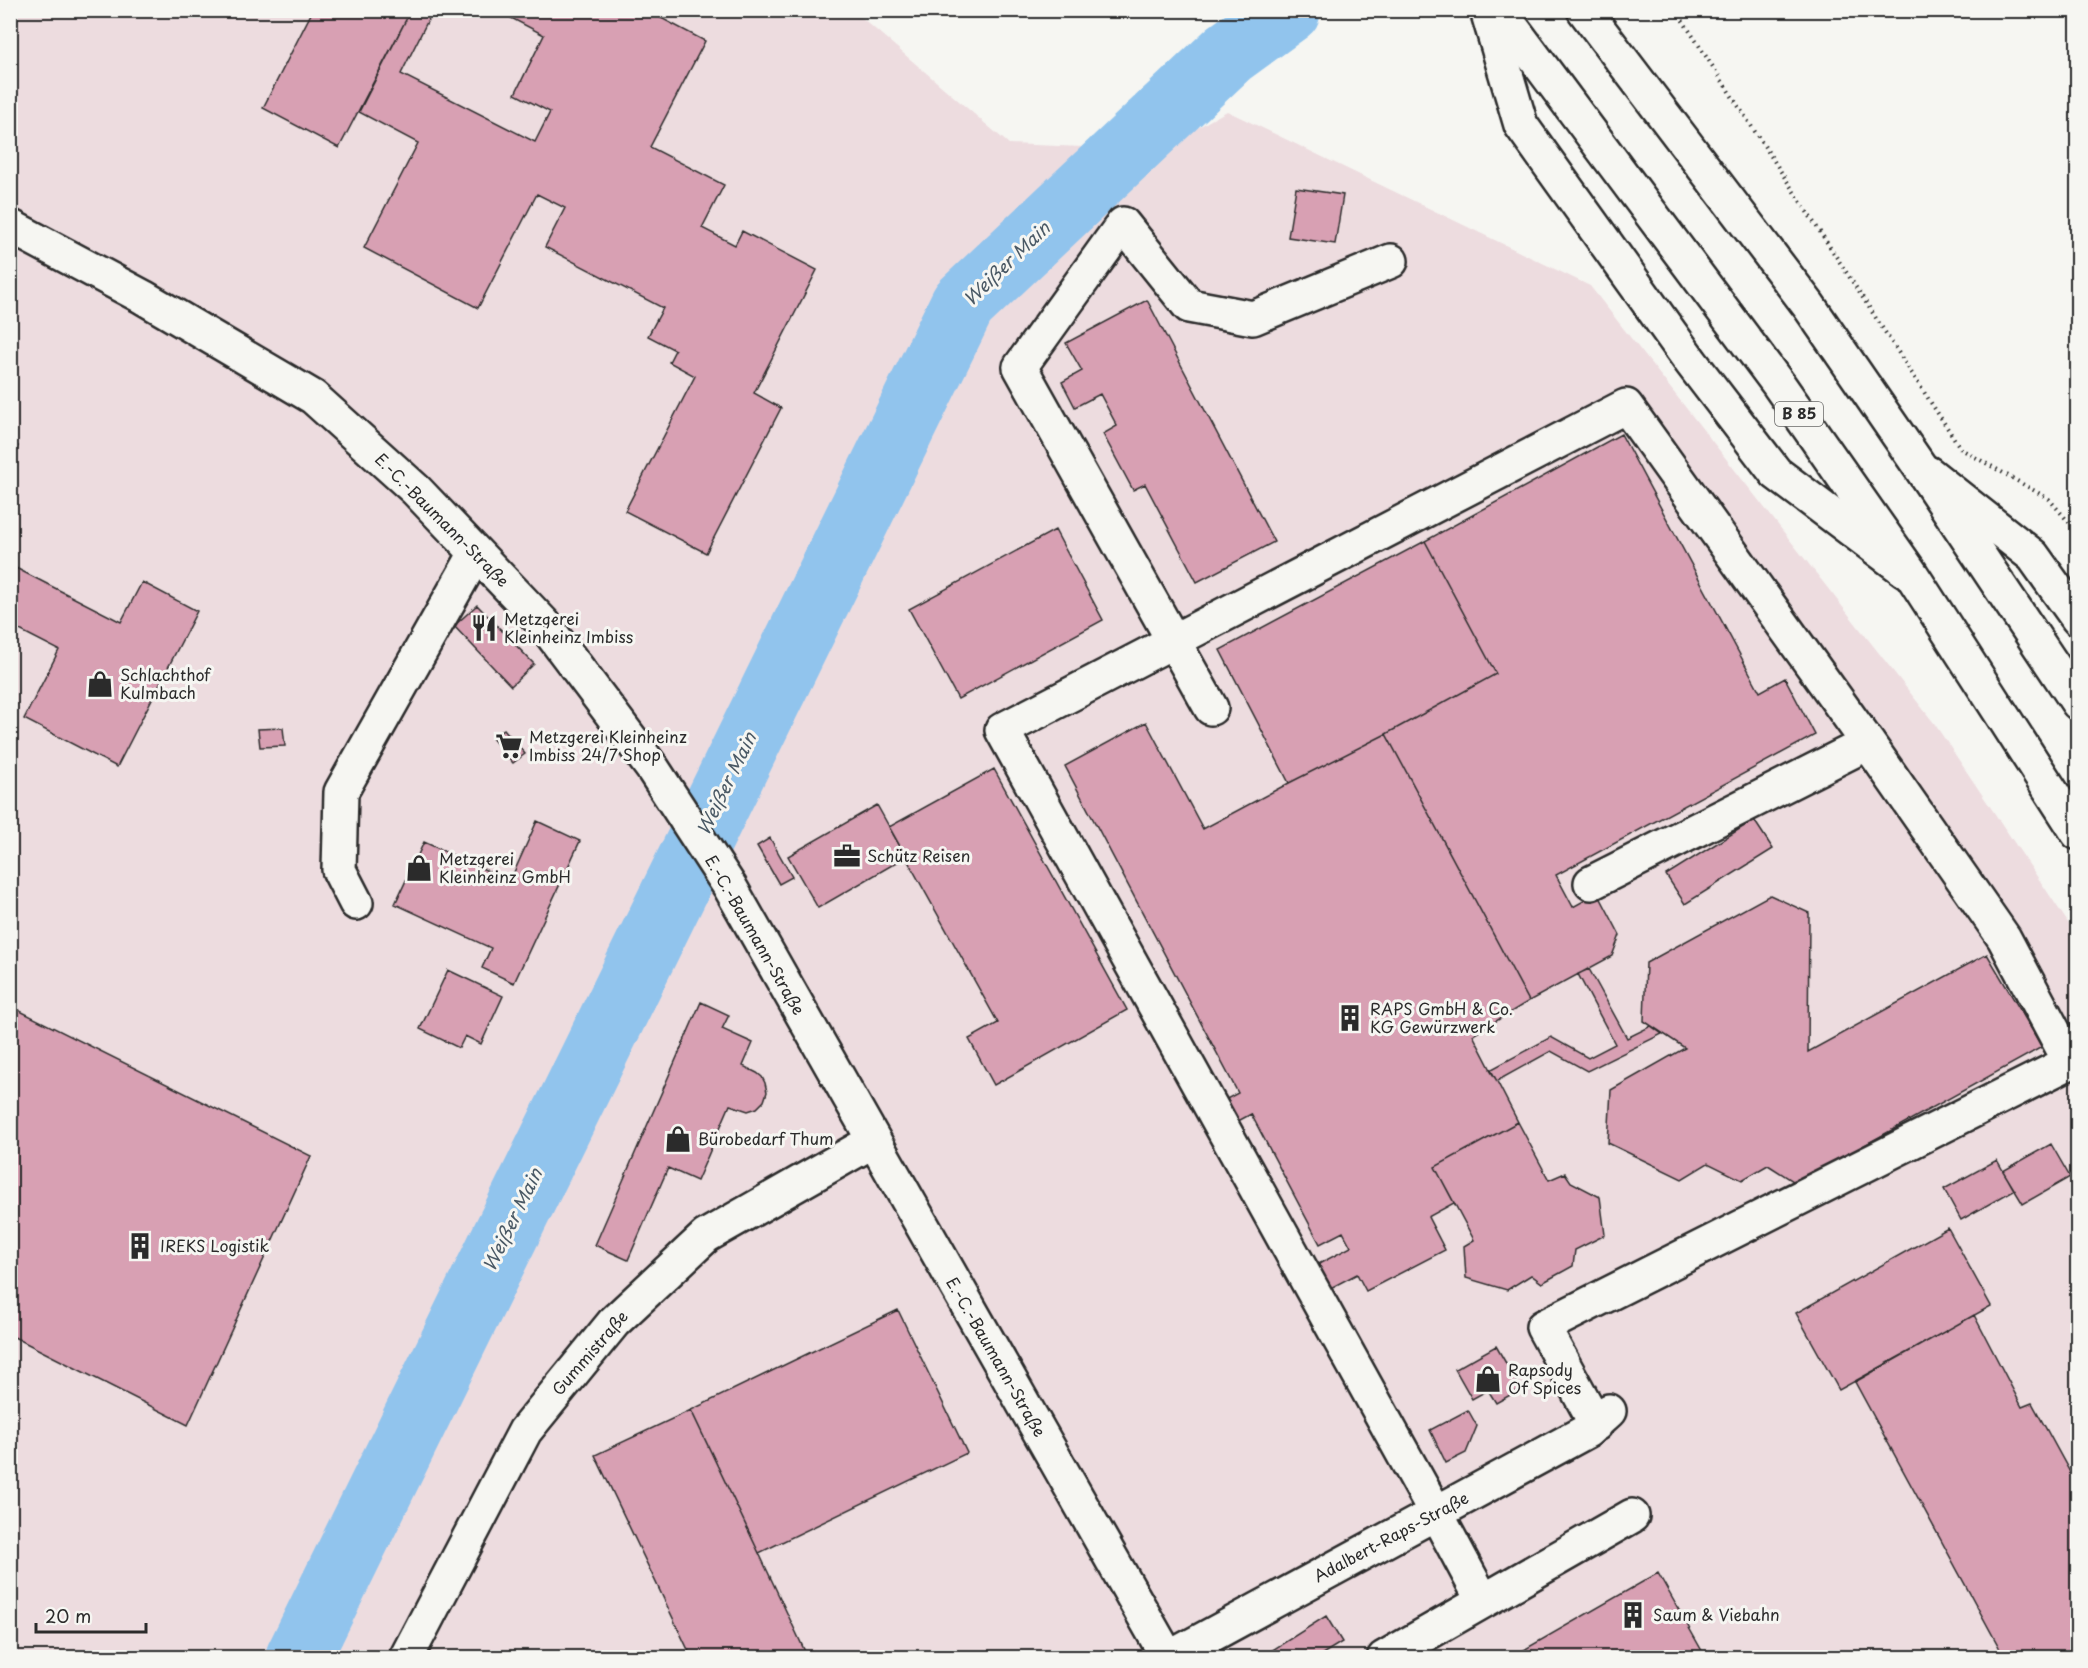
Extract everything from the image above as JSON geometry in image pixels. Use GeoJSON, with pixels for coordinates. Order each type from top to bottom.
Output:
{"type":"FeatureCollection","features":[{"type":"Feature","properties":{"kind":"main road"},"geometry":{"type":"LineString","coordinates":[[1487,10],[1521,125],[1691,362],[1776,473],[1912,575]]}},
{"type":"Feature","properties":{"kind":"main road","name":"B 85"},"geometry":{"type":"LineString","coordinates":[[1499,10],[1779,385],[1912,575],[2078,833]]}},
{"type":"Feature","properties":{"kind":"main road"},"geometry":{"type":"LineString","coordinates":[[1584,10],[1809,306],[2078,703]]}},
{"type":"Feature","properties":{"kind":"main road"},"geometry":{"type":"LineString","coordinates":[[1211,708],[1020,367],[1123,224],[1189,306],[1253,318],[1390,261]]}},
{"type":"Feature","properties":{"kind":"main road","name":"E.-C.-Baumann-Straße"},"geometry":{"type":"LineString","coordinates":[[10,226],[142,297],[313,397],[416,490],[544,624],[652,769],[729,887],[1168,1658]]}},
{"type":"Feature","properties":{"kind":"main road"},"geometry":{"type":"LineString","coordinates":[[1483,1601],[1002,730],[1626,406],[1868,743],[1591,883]]}},
{"type":"Feature","properties":{"kind":"main road"},"geometry":{"type":"LineString","coordinates":[[1920,467],[2033,556],[2078,619]]}},
{"type":"Feature","properties":{"kind":"main road"},"geometry":{"type":"LineString","coordinates":[[356,903],[339,870],[341,792],[476,553]]}},
{"type":"Feature","properties":{"kind":"main road","name":"Adalbert-Raps-Straße"},"geometry":{"type":"LineString","coordinates":[[1168,1658],[1587,1431],[1602,1417],[1543,1327],[2070,1062],[2004,938],[1868,743]]}},
{"type":"Feature","properties":{"kind":"main road","name":"Gummistraße"},"geometry":{"type":"LineString","coordinates":[[406,1658],[525,1431],[614,1322],[706,1236],[873,1141]]}},
{"type":"Feature","properties":{"kind":"main road"},"geometry":{"type":"LineString","coordinates":[[1384,1658],[1632,1516]]}},
{"type":"Feature","properties":{"kind":"path"},"geometry":{"type":"LineString","coordinates":[[1676,10],[1961,449],[2049,499],[2078,533]]}},
{"type":"Feature","properties":{"kind":"shaded area"},"geometry":{"type":"Polygon","coordinates":[[[11,11],[854,11],[1009,144],[1158,150],[1227,111],[1590,286],[1934,723],[2077,936],[2077,1657],[11,1658],[11,11]]]}},
{"type":"Feature","properties":{"kind":"building"},"geometry":{"type":"Polygon","coordinates":[[[313,10],[411,10],[339,148],[263,108],[313,10]]]}},
{"type":"Feature","properties":{"kind":"building"},"geometry":{"type":"Polygon","coordinates":[[[411,10],[433,10],[401,74],[535,142],[550,112],[515,94],[544,35],[496,10],[646,10],[705,41],[650,147],[724,185],[702,228],[735,245],[742,231],[817,270],[754,393],[781,408],[706,553],[625,511],[695,376],[669,362],[675,350],[648,336],[663,308],[545,247],[565,208],[537,194],[478,308],[364,248],[418,143],[359,112],[411,10]]]}},
{"type":"Feature","properties":{"kind":"building"},"geometry":{"type":"Polygon","coordinates":[[[1296,188],[1343,195],[1335,244],[1288,237],[1296,188]]]}},
{"type":"Feature","properties":{"kind":"building"},"geometry":{"type":"Polygon","coordinates":[[[1147,300],[1274,542],[1197,582],[1145,484],[1133,490],[1103,434],[1117,426],[1100,394],[1075,407],[1062,382],[1082,371],[1066,343],[1147,300]]]}},
{"type":"Feature","properties":{"kind":"building"},"geometry":{"type":"Polygon","coordinates":[[[1621,434],[1760,692],[1785,678],[1815,735],[1556,875],[1573,907],[1598,893],[1620,935],[1612,956],[1529,1001],[1386,734],[1496,674],[1425,541],[1621,434]]]}},
{"type":"Feature","properties":{"kind":"building"},"geometry":{"type":"Polygon","coordinates":[[[10,442],[18,446],[10,462],[10,442]]]}},
{"type":"Feature","properties":{"kind":"building"},"geometry":{"type":"Polygon","coordinates":[[[1055,530],[1103,620],[958,699],[909,609],[1055,530]]]}},
{"type":"Feature","properties":{"kind":"building"},"geometry":{"type":"Polygon","coordinates":[[[1425,541],[1496,674],[1386,734],[1289,783],[1220,650],[1425,541]]]}},
{"type":"Feature","properties":{"kind":"building","name":"Schlachthof Kulmbach"},"geometry":{"type":"Polygon","coordinates":[[[10,565],[121,622],[142,582],[197,611],[117,767],[24,719],[59,650],[10,625],[10,565]]]}},
{"type":"Feature","properties":{"kind":"building"},"geometry":{"type":"Polygon","coordinates":[[[477,605],[534,664],[511,686],[454,626],[477,605]]]}},
{"type":"Feature","properties":{"kind":"building","name":"RAPS GmbH & Co. KG Gewürzwerk"},"geometry":{"type":"Polygon","coordinates":[[[1146,722],[1203,829],[1386,734],[1529,1001],[1473,1035],[1518,1122],[1435,1167],[1454,1203],[1428,1217],[1445,1250],[1366,1291],[1357,1274],[1323,1292],[1311,1268],[1351,1247],[1343,1232],[1320,1244],[1251,1114],[1231,1125],[1219,1103],[1238,1093],[1065,766],[1146,722]]]}},
{"type":"Feature","properties":{"kind":"building"},"geometry":{"type":"Polygon","coordinates":[[[283,728],[285,746],[260,747],[258,729],[283,728]]]}},
{"type":"Feature","properties":{"kind":"building"},"geometry":{"type":"Polygon","coordinates":[[[504,729],[525,754],[513,763],[492,738],[504,729]]]}},
{"type":"Feature","properties":{"kind":"building"},"geometry":{"type":"Polygon","coordinates":[[[994,769],[1127,1010],[994,1085],[969,1039],[998,1023],[889,827],[994,769]]]}},
{"type":"Feature","properties":{"kind":"building","name":"Schütz Reisen"},"geometry":{"type":"Polygon","coordinates":[[[877,805],[906,857],[818,908],[788,856],[877,805]]]}},
{"type":"Feature","properties":{"kind":"building"},"geometry":{"type":"Polygon","coordinates":[[[1754,820],[1773,849],[1685,904],[1666,875],[1754,820]]]}},
{"type":"Feature","properties":{"kind":"building"},"geometry":{"type":"Polygon","coordinates":[[[537,821],[580,841],[514,983],[482,968],[491,948],[395,904],[424,842],[510,881],[537,821]]]}},
{"type":"Feature","properties":{"kind":"building"},"geometry":{"type":"Polygon","coordinates":[[[770,838],[792,877],[779,884],[757,846],[770,838]]]}},
{"type":"Feature","properties":{"kind":"building"},"geometry":{"type":"Polygon","coordinates":[[[1770,895],[1809,913],[1808,1052],[1987,954],[2042,1047],[1796,1183],[1768,1165],[1742,1180],[1708,1163],[1682,1179],[1608,1143],[1611,1090],[1685,1048],[1644,1021],[1646,963],[1770,895]]]}},
{"type":"Feature","properties":{"kind":"building"},"geometry":{"type":"Polygon","coordinates":[[[1589,969],[1627,1038],[1651,1026],[1662,1034],[1587,1071],[1551,1051],[1497,1081],[1490,1070],[1551,1037],[1588,1058],[1615,1044],[1578,974],[1589,969]]]}},
{"type":"Feature","properties":{"kind":"building"},"geometry":{"type":"Polygon","coordinates":[[[448,970],[503,996],[481,1044],[465,1036],[459,1048],[420,1029],[448,970]]]}},
{"type":"Feature","properties":{"kind":"building","name":"Bürobedarf Thum"},"geometry":{"type":"Polygon","coordinates":[[[701,1002],[729,1015],[722,1029],[753,1043],[743,1066],[762,1077],[767,1092],[764,1101],[757,1108],[748,1111],[730,1105],[697,1181],[668,1168],[628,1260],[595,1245],[701,1002]]]}},
{"type":"Feature","properties":{"kind":"building","name":"IREKS Logistik"},"geometry":{"type":"Polygon","coordinates":[[[10,1006],[311,1156],[188,1425],[10,1335],[10,1006]]]}},
{"type":"Feature","properties":{"kind":"building"},"geometry":{"type":"Polygon","coordinates":[[[1518,1122],[1549,1180],[1565,1173],[1571,1182],[1600,1197],[1605,1235],[1575,1250],[1573,1266],[1542,1283],[1531,1275],[1507,1290],[1466,1278],[1464,1246],[1474,1240],[1435,1167],[1518,1122]]]}},
{"type":"Feature","properties":{"kind":"building"},"geometry":{"type":"Polygon","coordinates":[[[2051,1144],[2070,1177],[2023,1204],[2003,1171],[2051,1144]]]}},
{"type":"Feature","properties":{"kind":"building"},"geometry":{"type":"Polygon","coordinates":[[[1997,1160],[2014,1190],[1961,1220],[1944,1189],[1997,1160]]]}},
{"type":"Feature","properties":{"kind":"building"},"geometry":{"type":"Polygon","coordinates":[[[1948,1228],[1991,1306],[1839,1390],[1796,1313],[1948,1228]]]}},
{"type":"Feature","properties":{"kind":"building"},"geometry":{"type":"Polygon","coordinates":[[[898,1310],[967,1453],[759,1553],[691,1410],[898,1310]]]}},
{"type":"Feature","properties":{"kind":"building"},"geometry":{"type":"Polygon","coordinates":[[[1974,1315],[2022,1407],[2032,1403],[2078,1487],[2078,1658],[2005,1658],[1855,1382],[1974,1315]]]}},
{"type":"Feature","properties":{"kind":"building","name":"Rapsody Of Spices"},"geometry":{"type":"Polygon","coordinates":[[[1496,1346],[1521,1389],[1496,1403],[1488,1390],[1472,1399],[1455,1369],[1496,1346]]]}},
{"type":"Feature","properties":{"kind":"building"},"geometry":{"type":"Polygon","coordinates":[[[691,1410],[808,1658],[692,1658],[595,1455],[691,1410]]]}},
{"type":"Feature","properties":{"kind":"building"},"geometry":{"type":"Polygon","coordinates":[[[1468,1410],[1477,1426],[1466,1453],[1446,1463],[1430,1430],[1468,1410]]]}},
{"type":"Feature","properties":{"kind":"building","name":"Saum & Viebahn"},"geometry":{"type":"Polygon","coordinates":[[[1658,1573],[1706,1658],[1510,1658],[1658,1573]]]}},
{"type":"Feature","properties":{"kind":"building"},"geometry":{"type":"Polygon","coordinates":[[[1326,1616],[1342,1642],[1316,1658],[1260,1658],[1326,1616]]]}},
{"type":"Feature","properties":{"kind":"waterway","name":"Weißer Main"},"geometry":{"type":"LineString","coordinates":[[298,1658],[963,304],[1229,53],[1288,10]]}},
{"type":"Feature","properties":{"kind":"place","name":"Metzgerei Kleinheinz Imbiss"},"geometry":{"type":"Point","coordinates":[484,628]}},
{"type":"Feature","properties":{"kind":"place","name":"Schlachthof Kulmbach"},"geometry":{"type":"Point","coordinates":[100,684]}},
{"type":"Feature","properties":{"kind":"place","name":"Metzgerei Kleinheinz Imbiss 24/7 Shop"},"geometry":{"type":"Point","coordinates":[509,746]}},
{"type":"Feature","properties":{"kind":"place","name":"Schütz Reisen"},"geometry":{"type":"Point","coordinates":[847,856]}},
{"type":"Feature","properties":{"kind":"place","name":"Metzgerei Kleinheinz GmbH"},"geometry":{"type":"Point","coordinates":[419,868]}},
{"type":"Feature","properties":{"kind":"place","name":"RAPS GmbH & Co. KG Gewürzwerk"},"geometry":{"type":"Point","coordinates":[1350,1018]}},
{"type":"Feature","properties":{"kind":"place","name":"Bürobedarf Thum"},"geometry":{"type":"Point","coordinates":[678,1139]}},
{"type":"Feature","properties":{"kind":"place","name":"IREKS Logistik"},"geometry":{"type":"Point","coordinates":[140,1246]}},
{"type":"Feature","properties":{"kind":"place","name":"Rapsody Of Spices"},"geometry":{"type":"Point","coordinates":[1488,1379]}},
{"type":"Feature","properties":{"kind":"place","name":"Saum & Viebahn"},"geometry":{"type":"Point","coordinates":[1633,1615]}}]}
